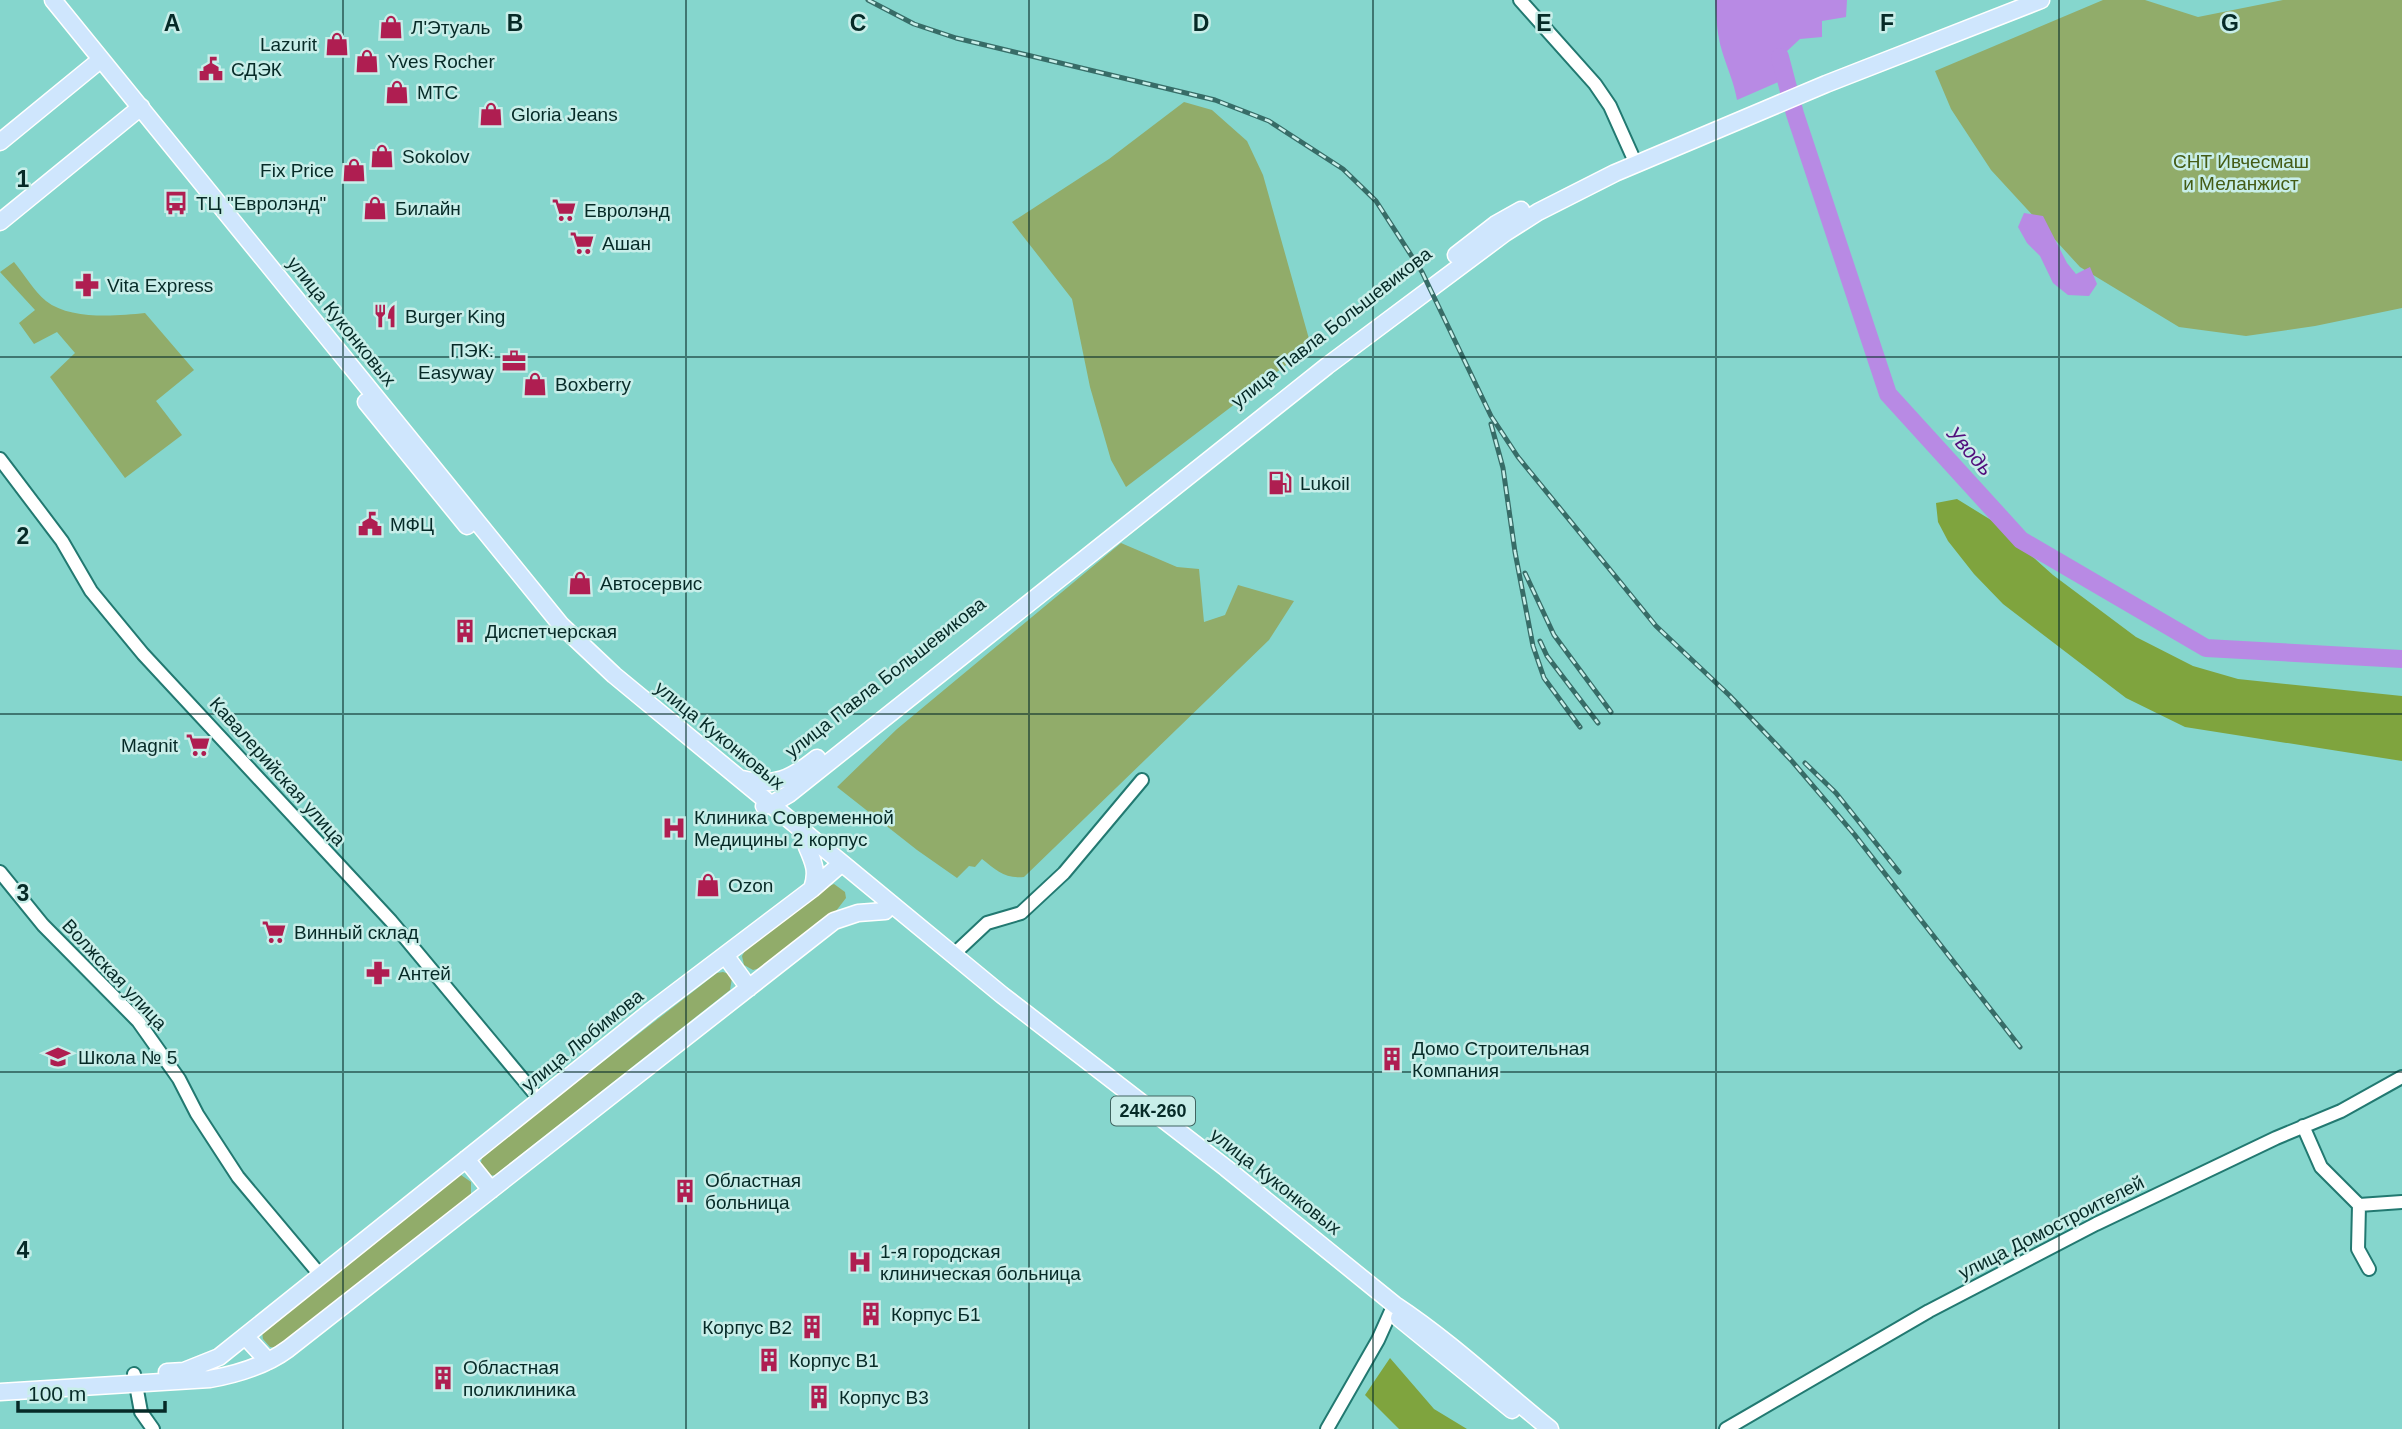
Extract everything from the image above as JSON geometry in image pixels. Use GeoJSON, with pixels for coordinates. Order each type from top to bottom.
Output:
{"type":"FeatureCollection","features":[{"type":"Feature","properties":{"kind":"main road"},"geometry":{"type":"LineString","coordinates":[[41,0],[98,71],[120,90]]}},
{"type":"Feature","properties":{"kind":"main road","name":"улица Куконковых"},"geometry":{"type":"LineString","coordinates":[[53,0],[120,90],[561,625],[614,675],[772,804]]}},
{"type":"Feature","properties":{"kind":"main road"},"geometry":{"type":"LineString","coordinates":[[1824,81],[2012,0]]}},
{"type":"Feature","properties":{"kind":"main road"},"geometry":{"type":"LineString","coordinates":[[1824,81],[2041,0]]}},
{"type":"Feature","properties":{"kind":"main road"},"geometry":{"type":"LineString","coordinates":[[0,142],[71,84],[98,71]]}},
{"type":"Feature","properties":{"kind":"main road","name":"улица Павла Большевикова"},"geometry":{"type":"LineString","coordinates":[[738,777],[761,783],[777,783],[806,773],[1483,248],[1538,212],[1634,160],[1824,81]]}},
{"type":"Feature","properties":{"kind":"main road"},"geometry":{"type":"LineString","coordinates":[[0,222],[137,110]]}},
{"type":"Feature","properties":{"kind":"main road","name":"улица Куконковых"},"geometry":{"type":"LineString","coordinates":[[137,110],[553,631],[608,684],[755,803],[954,954],[1002,995],[1316,1239],[1535,1429]]}},
{"type":"Feature","properties":{"kind":"main road"},"geometry":{"type":"LineString","coordinates":[[755,803],[762,806],[772,804],[779,792],[806,773]]}},
{"type":"Feature","properties":{"kind":"main road"},"geometry":{"type":"LineString","coordinates":[[806,773],[794,795],[794,802],[800,837],[816,867],[812,889]]}},
{"type":"Feature","properties":{"kind":"main road"},"geometry":{"type":"LineString","coordinates":[[772,804],[777,819],[800,837]]}},
{"type":"Feature","properties":{"kind":"main road","name":"улица Куконковых"},"geometry":{"type":"LineString","coordinates":[[838,867],[885,911],[1002,1006],[1043,1032],[1393,1308],[1424,1324],[1485,1372],[1550,1429]]}},
{"type":"Feature","properties":{"kind":"main road","name":"улица Любимова"},"geometry":{"type":"LineString","coordinates":[[0,1392],[184,1371],[219,1357],[540,1100],[838,867]]}},
{"type":"Feature","properties":{"kind":"main road","name":"улица Любимова"},"geometry":{"type":"LineString","coordinates":[[0,1382],[210,1379],[232,1375],[268,1362],[285,1352],[834,921],[858,913],[885,911]]}},
{"type":"Feature","properties":{"kind":"main road"},"geometry":{"type":"LineString","coordinates":[[724,956],[748,988]]}},
{"type":"Feature","properties":{"kind":"main road"},"geometry":{"type":"LineString","coordinates":[[466,1159],[491,1190]]}},
{"type":"Feature","properties":{"kind":"main road"},"geometry":{"type":"LineString","coordinates":[[245,1336],[268,1362]]}},
{"type":"Feature","properties":{"kind":"street"},"geometry":{"type":"LineString","coordinates":[[1520,0],[1595,84],[1609,106],[1634,160]]}},
{"type":"Feature","properties":{"kind":"street","name":"Кавалерийская улица"},"geometry":{"type":"LineString","coordinates":[[0,459],[62,541],[91,591],[143,654],[391,921],[540,1100]]}},
{"type":"Feature","properties":{"kind":"street"},"geometry":{"type":"LineString","coordinates":[[954,954],[986,923],[1021,913],[1064,873],[1142,780]]}},
{"type":"Feature","properties":{"kind":"street","name":"Волжская улица"},"geometry":{"type":"LineString","coordinates":[[0,872],[43,925],[138,1021],[179,1079],[197,1114],[238,1177],[321,1276]]}},
{"type":"Feature","properties":{"kind":"street","name":"улица Домостроителей"},"geometry":{"type":"LineString","coordinates":[[1726,1429],[1929,1311],[2096,1224],[2303,1126],[2341,1111],[2402,1077]]}},
{"type":"Feature","properties":{"kind":"street"},"geometry":{"type":"LineString","coordinates":[[2303,1126],[2321,1167],[2359,1205],[2358,1249],[2370,1269]]}},
{"type":"Feature","properties":{"kind":"street"},"geometry":{"type":"LineString","coordinates":[[2359,1205],[2402,1202]]}},
{"type":"Feature","properties":{"kind":"street"},"geometry":{"type":"LineString","coordinates":[[1327,1429],[1378,1340],[1393,1308]]}},
{"type":"Feature","properties":{"kind":"street"},"geometry":{"type":"LineString","coordinates":[[134,1378],[141,1412],[153,1429]]}},
{"type":"Feature","properties":{"kind":"green space","name":"СНТ Ивчесмаш и Меланжист"},"geometry":{"type":"Polygon","coordinates":[[[2103,0],[2145,0],[2198,17],[2283,0],[2402,0],[2402,308],[2315,326],[2246,336],[2179,327],[2080,267],[1991,170],[1951,109],[1935,71],[2103,0]]]}},
{"type":"Feature","properties":{"kind":"green space"},"geometry":{"type":"Polygon","coordinates":[[[1184,102],[1212,110],[1247,141],[1263,175],[1311,346],[1126,487],[1111,460],[1090,387],[1072,299],[1012,222],[1109,159],[1184,102]]]}},
{"type":"Feature","properties":{"kind":"green space"},"geometry":{"type":"Polygon","coordinates":[[[14,262],[42,297],[56,307],[94,315],[145,313],[194,370],[156,401],[182,435],[125,478],[50,377],[75,353],[57,332],[34,344],[19,323],[35,310],[0,272],[14,262]]]}},
{"type":"Feature","properties":{"kind":"green space"},"geometry":{"type":"Polygon","coordinates":[[[1957,499],[1991,520],[2053,575],[2136,637],[2193,666],[2238,679],[2402,696],[2402,761],[2185,727],[2126,698],[2003,604],[1974,574],[1948,541],[1938,522],[1936,503],[1957,499]]]}},
{"type":"Feature","properties":{"kind":"green space"},"geometry":{"type":"Polygon","coordinates":[[[1121,543],[1177,567],[1199,569],[1204,622],[1225,615],[1238,585],[1294,601],[1269,640],[1024,877],[1006,875],[982,859],[975,867],[969,866],[957,878],[837,787],[897,729],[1121,543]]]}},
{"type":"Feature","properties":{"kind":"green space"},"geometry":{"type":"Polygon","coordinates":[[[834,884],[845,892],[846,898],[836,911],[760,968],[753,970],[744,965],[742,956],[745,951],[821,890],[834,884]]]}},
{"type":"Feature","properties":{"kind":"green space"},"geometry":{"type":"Polygon","coordinates":[[[723,972],[732,978],[730,990],[495,1175],[488,1176],[479,1169],[483,1155],[717,973],[723,972]]]}},
{"type":"Feature","properties":{"kind":"green space"},"geometry":{"type":"Polygon","coordinates":[[[461,1175],[471,1182],[471,1195],[278,1348],[270,1347],[263,1339],[262,1332],[456,1176],[461,1175]]]}},
{"type":"Feature","properties":{"kind":"green space"},"geometry":{"type":"Polygon","coordinates":[[[1390,1358],[1434,1409],[1467,1429],[1399,1429],[1365,1395],[1390,1358]]]}},
{"type":"Feature","properties":{"kind":"shaded area"},"geometry":{"type":"Polygon","coordinates":[[[1715,0],[1847,0],[1846,17],[1822,21],[1822,37],[1800,39],[1786,52],[1790,77],[1737,100],[1720,45],[1715,0]]]}},
{"type":"Feature","properties":{"kind":"shaded area"},"geometry":{"type":"Polygon","coordinates":[[[2024,213],[2043,216],[2067,263],[2076,274],[2090,267],[2097,284],[2089,296],[2068,295],[2053,283],[2040,256],[2027,243],[2018,227],[2024,213]]]}},
{"type":"Feature","properties":{"kind":"waterway","name":"Уводь"},"geometry":{"type":"LineString","coordinates":[[1780,57],[1795,114],[1888,394],[2021,540],[2206,648],[2402,659]]}},
{"type":"Feature","properties":{"kind":"railway"},"geometry":{"type":"LineString","coordinates":[[868,0],[914,24],[956,38],[1215,100],[1269,121],[1343,169],[1376,201],[1422,272],[1491,416],[1518,457],[1656,626],[1729,695],[1791,760],[1854,834],[2020,1047]]}},
{"type":"Feature","properties":{"kind":"railway"},"geometry":{"type":"LineString","coordinates":[[1491,424],[1503,468],[1515,552],[1533,646],[1544,678],[1580,727]]}},
{"type":"Feature","properties":{"kind":"railway"},"geometry":{"type":"LineString","coordinates":[[1525,573],[1554,635],[1611,712]]}},
{"type":"Feature","properties":{"kind":"railway"},"geometry":{"type":"LineString","coordinates":[[1540,641],[1547,656],[1598,723]]}},
{"type":"Feature","properties":{"kind":"railway"},"geometry":{"type":"LineString","coordinates":[[1805,763],[1836,793],[1899,872]]}},
{"type":"Feature","properties":{"kind":"place","name":"Л'Этуаль"},"geometry":{"type":"Point","coordinates":[391,27]}},
{"type":"Feature","properties":{"kind":"place","name":"Lazurit"},"geometry":{"type":"Point","coordinates":[337,44]}},
{"type":"Feature","properties":{"kind":"place","name":"Yves Rocher"},"geometry":{"type":"Point","coordinates":[367,61]}},
{"type":"Feature","properties":{"kind":"place","name":"СДЭК"},"geometry":{"type":"Point","coordinates":[211,69]}},
{"type":"Feature","properties":{"kind":"place","name":"МТС"},"geometry":{"type":"Point","coordinates":[397,92]}},
{"type":"Feature","properties":{"kind":"place","name":"Gloria Jeans"},"geometry":{"type":"Point","coordinates":[491,114]}},
{"type":"Feature","properties":{"kind":"place","name":"Sokolov"},"geometry":{"type":"Point","coordinates":[382,156]}},
{"type":"Feature","properties":{"kind":"place","name":"Fix Price"},"geometry":{"type":"Point","coordinates":[354,170]}},
{"type":"Feature","properties":{"kind":"place","name":"ТЦ \"Евролэнд\""},"geometry":{"type":"Point","coordinates":[176,203]}},
{"type":"Feature","properties":{"kind":"place","name":"Билайн"},"geometry":{"type":"Point","coordinates":[375,208]}},
{"type":"Feature","properties":{"kind":"place","name":"Евролэнд"},"geometry":{"type":"Point","coordinates":[564,210]}},
{"type":"Feature","properties":{"kind":"place","name":"Ашан"},"geometry":{"type":"Point","coordinates":[582,243]}},
{"type":"Feature","properties":{"kind":"place","name":"Vita Express"},"geometry":{"type":"Point","coordinates":[87,285]}},
{"type":"Feature","properties":{"kind":"place","name":"Burger King"},"geometry":{"type":"Point","coordinates":[385,316]}},
{"type":"Feature","properties":{"kind":"place","name":"ПЭК: Easyway"},"geometry":{"type":"Point","coordinates":[514,361]}},
{"type":"Feature","properties":{"kind":"place","name":"Boxberry"},"geometry":{"type":"Point","coordinates":[535,384]}},
{"type":"Feature","properties":{"kind":"place","name":"Lukoil"},"geometry":{"type":"Point","coordinates":[1280,483]}},
{"type":"Feature","properties":{"kind":"place","name":"МФЦ"},"geometry":{"type":"Point","coordinates":[370,524]}},
{"type":"Feature","properties":{"kind":"place","name":"Автосервис"},"geometry":{"type":"Point","coordinates":[580,583]}},
{"type":"Feature","properties":{"kind":"place","name":"Диспетчерская"},"geometry":{"type":"Point","coordinates":[465,631]}},
{"type":"Feature","properties":{"kind":"place","name":"Magnit"},"geometry":{"type":"Point","coordinates":[198,745]}},
{"type":"Feature","properties":{"kind":"place","name":"Клиника Современной Медицины 2 корпус"},"geometry":{"type":"Point","coordinates":[674,828]}},
{"type":"Feature","properties":{"kind":"place","name":"Ozon"},"geometry":{"type":"Point","coordinates":[708,885]}},
{"type":"Feature","properties":{"kind":"place","name":"Винный склад"},"geometry":{"type":"Point","coordinates":[274,932]}},
{"type":"Feature","properties":{"kind":"place","name":"Антей"},"geometry":{"type":"Point","coordinates":[378,973]}},
{"type":"Feature","properties":{"kind":"place","name":"Школа № 5"},"geometry":{"type":"Point","coordinates":[58,1057]}},
{"type":"Feature","properties":{"kind":"place","name":"Домо Строительная Компания"},"geometry":{"type":"Point","coordinates":[1392,1059]}},
{"type":"Feature","properties":{"kind":"place","name":"Областная больница"},"geometry":{"type":"Point","coordinates":[685,1191]}},
{"type":"Feature","properties":{"kind":"place","name":"1-я городская клиническая больница"},"geometry":{"type":"Point","coordinates":[860,1262]}},
{"type":"Feature","properties":{"kind":"place","name":"Корпус Б1"},"geometry":{"type":"Point","coordinates":[871,1314]}},
{"type":"Feature","properties":{"kind":"place","name":"Корпус В2"},"geometry":{"type":"Point","coordinates":[812,1327]}},
{"type":"Feature","properties":{"kind":"place","name":"Корпус В1"},"geometry":{"type":"Point","coordinates":[769,1360]}},
{"type":"Feature","properties":{"kind":"place","name":"Областная поликлиника"},"geometry":{"type":"Point","coordinates":[443,1378]}},
{"type":"Feature","properties":{"kind":"place","name":"Корпус В3"},"geometry":{"type":"Point","coordinates":[819,1397]}}]}
